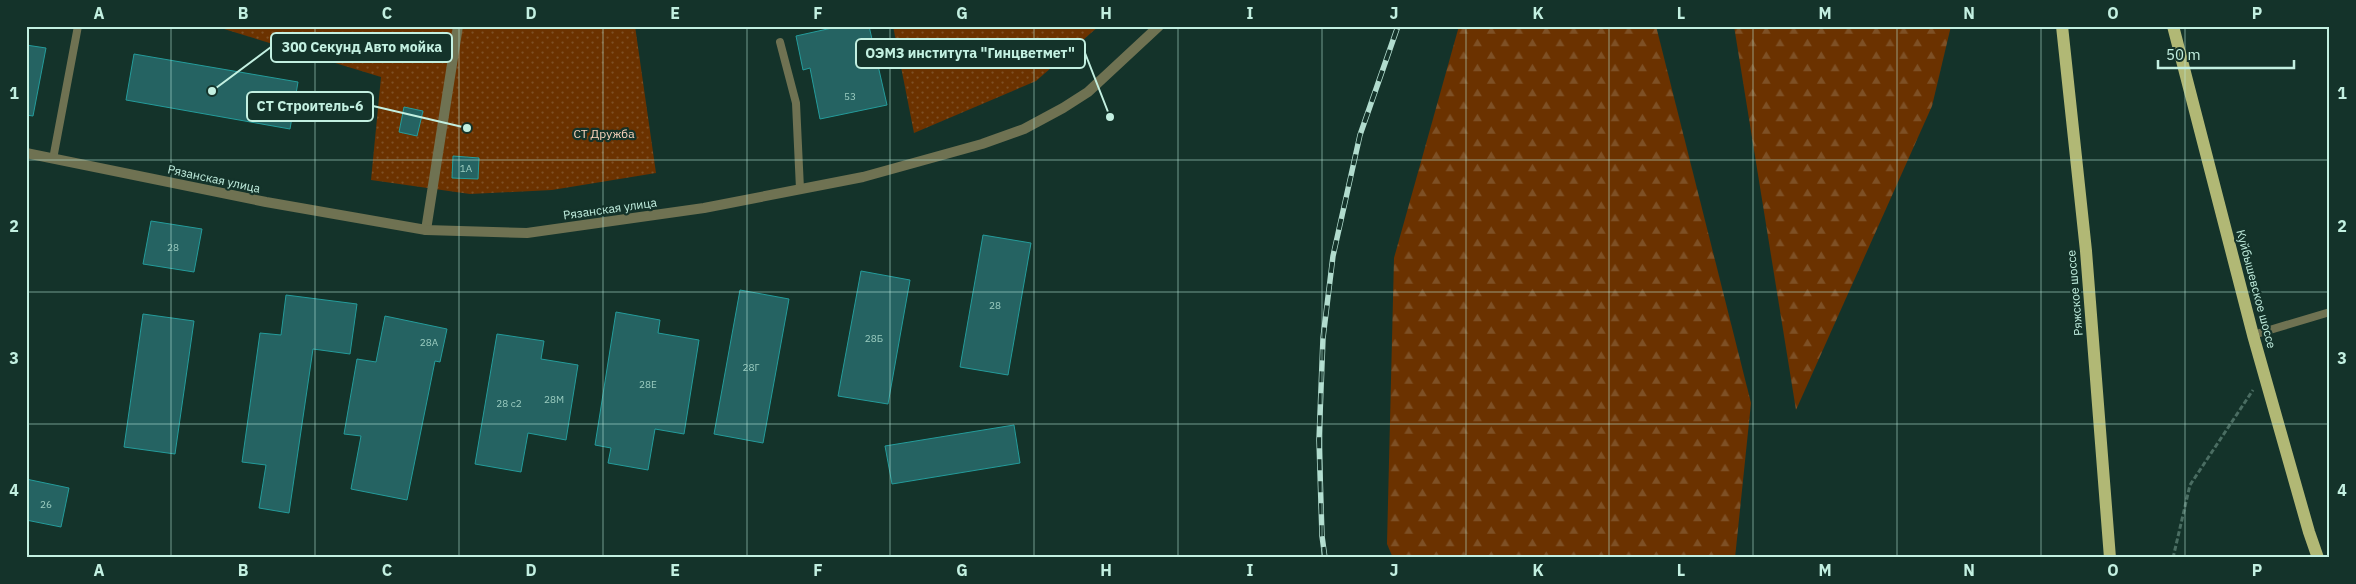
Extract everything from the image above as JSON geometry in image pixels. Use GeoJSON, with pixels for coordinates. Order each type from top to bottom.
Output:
{"type":"FeatureCollection","features":[{"type":"Feature","properties":{"kind":"main road","name":"Ряжское шоссе"},"geometry":{"type":"LineString","coordinates":[[2062,26],[2086,251],[2110,558]]}},
{"type":"Feature","properties":{"kind":"main road","name":"Куйбышевское шоссе"},"geometry":{"type":"LineString","coordinates":[[2173,26],[2253,335],[2318,558]]}},
{"type":"Feature","properties":{"kind":"street"},"geometry":{"type":"LineString","coordinates":[[426,230],[458,26]]}},
{"type":"Feature","properties":{"kind":"street","name":"Рязанская улица"},"geometry":{"type":"LineString","coordinates":[[26,154],[266,202],[426,230],[527,233],[704,208],[800,190],[863,177],[982,144],[1024,129],[1088,92],[1159,26]]}},
{"type":"Feature","properties":{"kind":"lane"},"geometry":{"type":"LineString","coordinates":[[53,159],[78,26]]}},
{"type":"Feature","properties":{"kind":"lane"},"geometry":{"type":"LineString","coordinates":[[780,42],[796,103],[800,190]]}},
{"type":"Feature","properties":{"kind":"lane"},"geometry":{"type":"LineString","coordinates":[[2253,335],[2330,312]]}},
{"type":"Feature","properties":{"kind":"path"},"geometry":{"type":"LineString","coordinates":[[2173,558],[2190,485],[2264,373]]}},
{"type":"Feature","properties":{"kind":"green space","name":"СТ Дружба"},"geometry":{"type":"Polygon","coordinates":[[[224,26],[635,26],[656,173],[552,190],[470,194],[371,180],[381,77],[224,29],[224,26]]]}},
{"type":"Feature","properties":{"kind":"green space"},"geometry":{"type":"Polygon","coordinates":[[[893,26],[1099,26],[1036,81],[914,133],[893,26]]]}},
{"type":"Feature","properties":{"kind":"green space"},"geometry":{"type":"Polygon","coordinates":[[[1459,26],[1656,26],[1751,403],[1735,558],[1393,558],[1387,544],[1394,258],[1459,26]]]}},
{"type":"Feature","properties":{"kind":"green space"},"geometry":{"type":"Polygon","coordinates":[[[1734,26],[1951,26],[1932,106],[1796,410],[1734,26]]]}},
{"type":"Feature","properties":{"kind":"building"},"geometry":{"type":"Polygon","coordinates":[[[841,26],[869,26],[887,105],[820,119],[810,68],[803,70],[796,36],[841,26]]]}},
{"type":"Feature","properties":{"kind":"building"},"geometry":{"type":"Polygon","coordinates":[[[26,45],[46,48],[33,116],[26,115],[26,45]]]}},
{"type":"Feature","properties":{"kind":"building"},"geometry":{"type":"Polygon","coordinates":[[[134,54],[298,82],[290,129],[126,100],[134,54]]]}},
{"type":"Feature","properties":{"kind":"building"},"geometry":{"type":"Polygon","coordinates":[[[404,107],[423,111],[417,136],[399,132],[404,107]]]}},
{"type":"Feature","properties":{"kind":"building"},"geometry":{"type":"Polygon","coordinates":[[[453,156],[479,158],[478,179],[452,178],[453,156]]]}},
{"type":"Feature","properties":{"kind":"building"},"geometry":{"type":"Polygon","coordinates":[[[151,221],[202,229],[194,272],[143,264],[151,221]]]}},
{"type":"Feature","properties":{"kind":"building"},"geometry":{"type":"Polygon","coordinates":[[[983,235],[1031,243],[1008,375],[960,367],[983,235]]]}},
{"type":"Feature","properties":{"kind":"building"},"geometry":{"type":"Polygon","coordinates":[[[861,271],[910,280],[888,404],[838,396],[861,271]]]}},
{"type":"Feature","properties":{"kind":"building"},"geometry":{"type":"Polygon","coordinates":[[[740,290],[789,299],[763,443],[714,434],[740,290]]]}},
{"type":"Feature","properties":{"kind":"building"},"geometry":{"type":"Polygon","coordinates":[[[286,295],[357,304],[350,354],[313,349],[289,513],[259,508],[266,465],[242,462],[260,333],[281,335],[286,295]]]}},
{"type":"Feature","properties":{"kind":"building"},"geometry":{"type":"Polygon","coordinates":[[[616,312],[660,320],[658,333],[699,340],[684,434],[655,429],[648,470],[608,463],[611,448],[595,445],[616,312]]]}},
{"type":"Feature","properties":{"kind":"building"},"geometry":{"type":"Polygon","coordinates":[[[143,314],[194,321],[175,454],[124,447],[143,314]]]}},
{"type":"Feature","properties":{"kind":"building"},"geometry":{"type":"Polygon","coordinates":[[[385,316],[447,329],[440,362],[435,361],[407,500],[351,489],[361,436],[344,434],[357,359],[376,362],[385,316]]]}},
{"type":"Feature","properties":{"kind":"building"},"geometry":{"type":"Polygon","coordinates":[[[497,334],[544,341],[541,359],[578,365],[566,440],[528,433],[521,472],[475,464],[497,334]]]}},
{"type":"Feature","properties":{"kind":"building"},"geometry":{"type":"Polygon","coordinates":[[[1014,425],[1020,463],[892,484],[885,446],[1014,425]]]}},
{"type":"Feature","properties":{"kind":"building"},"geometry":{"type":"Polygon","coordinates":[[[26,479],[69,488],[61,527],[26,520],[26,479]]]}},
{"type":"Feature","properties":{"kind":"railway"},"geometry":{"type":"LineString","coordinates":[[1325,558],[1322,536],[1319,440],[1323,338],[1333,256],[1360,135],[1398,26]]}},
{"type":"Feature","properties":{"kind":"place","name":"300 Секунд Авто мойка"},"geometry":{"type":"Point","coordinates":[212,91]}},
{"type":"Feature","properties":{"kind":"place","name":"ОЭМЗ института \"Гинцветмет\""},"geometry":{"type":"Point","coordinates":[1110,117]}},
{"type":"Feature","properties":{"kind":"place","name":"СТ Строитель-6"},"geometry":{"type":"Point","coordinates":[467,128]}}]}
